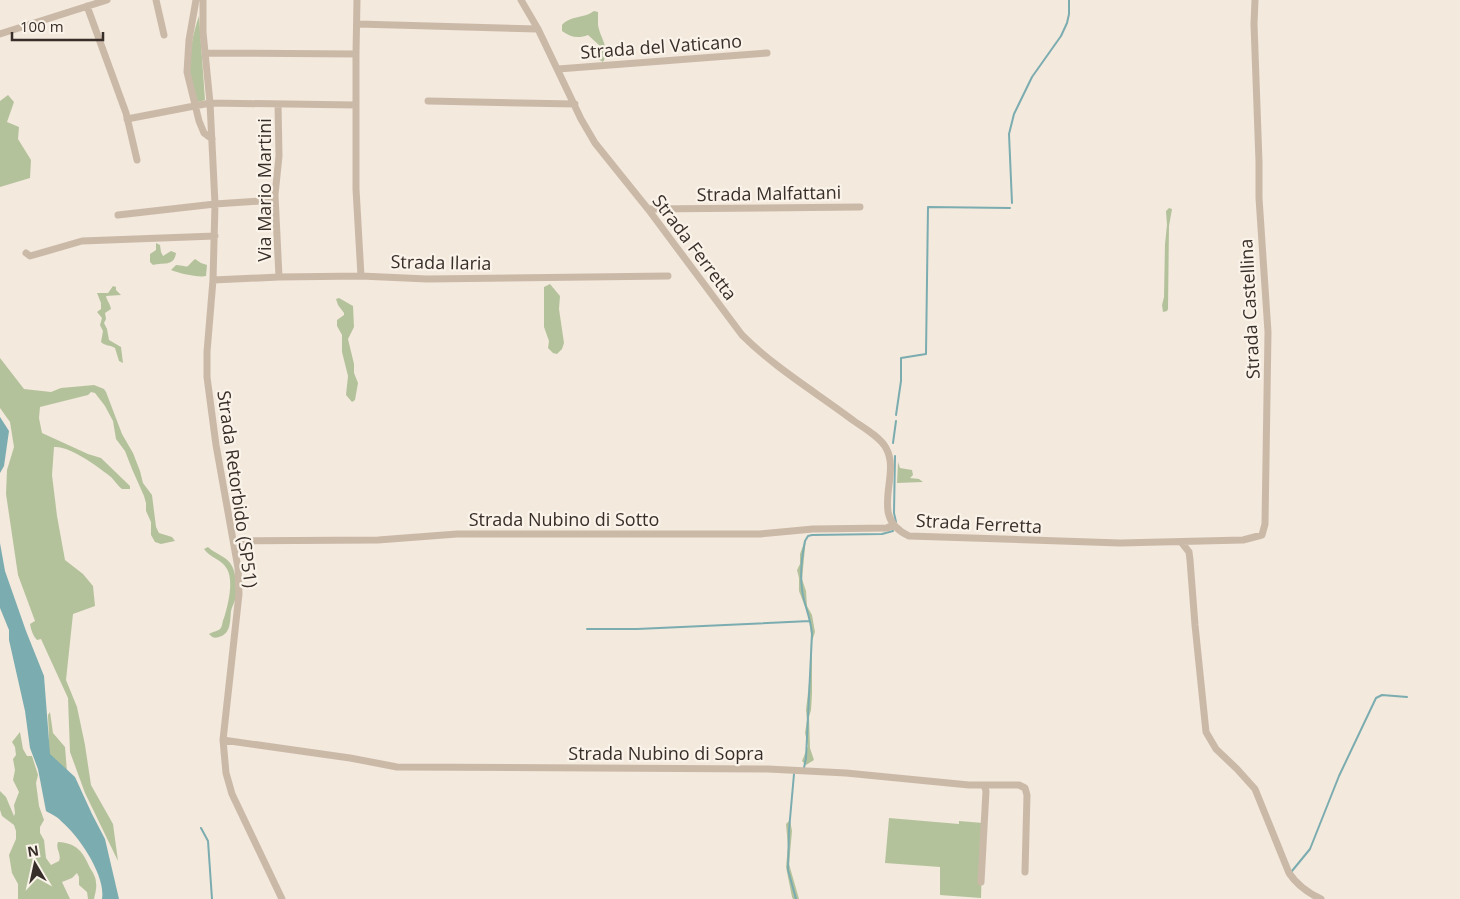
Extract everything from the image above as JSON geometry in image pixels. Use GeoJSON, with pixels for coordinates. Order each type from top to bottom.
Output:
{"type":"FeatureCollection","features":[{"type":"Feature","properties":{"kind":"street"},"geometry":{"type":"LineString","coordinates":[[0,34],[107,0]]}},
{"type":"Feature","properties":{"kind":"street"},"geometry":{"type":"LineString","coordinates":[[156,0],[164,35]]}},
{"type":"Feature","properties":{"kind":"street"},"geometry":{"type":"LineString","coordinates":[[196,0],[186,64],[188,82],[204,132],[212,139]]}},
{"type":"Feature","properties":{"kind":"street","name":"Strada Retorbido (SP51)"},"geometry":{"type":"LineString","coordinates":[[203,0],[203,32],[210,103],[216,204],[207,377],[216,445],[238,568],[239,594],[223,740],[226,773],[232,794],[282,899]]}},
{"type":"Feature","properties":{"kind":"street"},"geometry":{"type":"LineString","coordinates":[[358,0],[356,189],[361,276]]}},
{"type":"Feature","properties":{"kind":"street","name":"Strada Ferretta"},"geometry":{"type":"LineString","coordinates":[[521,0],[538,29],[595,143],[648,209],[742,335],[758,350],[886,446],[890,457],[888,512],[893,525],[900,532],[910,536],[1107,543],[1182,543]]}},
{"type":"Feature","properties":{"kind":"street","name":"Strada Castellina"},"geometry":{"type":"LineString","coordinates":[[1182,543],[1254,538],[1262,535],[1265,524],[1268,332],[1259,198],[1255,0]]}},
{"type":"Feature","properties":{"kind":"street"},"geometry":{"type":"LineString","coordinates":[[87,6],[128,119],[137,160]]}},
{"type":"Feature","properties":{"kind":"street"},"geometry":{"type":"LineString","coordinates":[[358,24],[538,29]]}},
{"type":"Feature","properties":{"kind":"street"},"geometry":{"type":"LineString","coordinates":[[206,52],[356,54]]}},
{"type":"Feature","properties":{"kind":"street","name":"Strada del Vaticano"},"geometry":{"type":"LineString","coordinates":[[558,69],[766,53]]}},
{"type":"Feature","properties":{"kind":"street"},"geometry":{"type":"LineString","coordinates":[[428,100],[575,104]]}},
{"type":"Feature","properties":{"kind":"street"},"geometry":{"type":"LineString","coordinates":[[128,119],[210,103],[356,105]]}},
{"type":"Feature","properties":{"kind":"street","name":"Via Mario Martini"},"geometry":{"type":"LineString","coordinates":[[278,104],[279,156],[275,200],[279,277]]}},
{"type":"Feature","properties":{"kind":"street"},"geometry":{"type":"LineString","coordinates":[[118,215],[216,204],[275,200]]}},
{"type":"Feature","properties":{"kind":"street","name":"Strada Malfattani"},"geometry":{"type":"LineString","coordinates":[[648,209],[860,206]]}},
{"type":"Feature","properties":{"kind":"street"},"geometry":{"type":"LineString","coordinates":[[26,253],[30,256],[82,241],[215,236]]}},
{"type":"Feature","properties":{"kind":"street","name":"Strada Ilaria"},"geometry":{"type":"LineString","coordinates":[[213,280],[361,276],[427,279],[668,276]]}},
{"type":"Feature","properties":{"kind":"street","name":"Strada Nubino di Sotto"},"geometry":{"type":"LineString","coordinates":[[234,541],[378,540],[458,534],[760,534],[814,529],[887,528],[893,525]]}},
{"type":"Feature","properties":{"kind":"street"},"geometry":{"type":"LineString","coordinates":[[1197,542],[1191,546],[1189,552],[1206,732],[1216,749],[1254,789],[1294,880],[1305,890],[1321,899]]}},
{"type":"Feature","properties":{"kind":"street"},"geometry":{"type":"LineString","coordinates":[[1182,543],[1189,552]]}},
{"type":"Feature","properties":{"kind":"street","name":"Strada Nubino di Sopra"},"geometry":{"type":"LineString","coordinates":[[223,740],[331,754],[397,768],[768,769],[846,773],[984,785],[1018,785],[1025,788],[1026,795],[1025,872]]}},
{"type":"Feature","properties":{"kind":"street"},"geometry":{"type":"LineString","coordinates":[[982,882],[986,791],[984,785]]}},
{"type":"Feature","properties":{"kind":"green space"},"geometry":{"type":"Polygon","coordinates":[[[594,11],[598,12],[598,25],[606,53],[603,62],[598,59],[600,46],[588,35],[574,37],[562,31],[562,25],[566,22],[594,11]]]}},
{"type":"Feature","properties":{"kind":"green space"},"geometry":{"type":"Polygon","coordinates":[[[199,16],[205,100],[198,102],[191,82],[190,60],[193,37],[199,16]]]}},
{"type":"Feature","properties":{"kind":"green space"},"geometry":{"type":"Polygon","coordinates":[[[8,95],[14,102],[7,122],[19,127],[18,139],[31,160],[30,178],[0,187],[0,101],[8,95]]]}},
{"type":"Feature","properties":{"kind":"green space"},"geometry":{"type":"Polygon","coordinates":[[[1169,208],[1172,209],[1169,226],[1168,309],[1163,312],[1166,211],[1169,208]]]}},
{"type":"Feature","properties":{"kind":"green space"},"geometry":{"type":"Polygon","coordinates":[[[156,243],[160,245],[163,256],[171,251],[176,253],[171,262],[153,265],[150,262],[150,254],[156,250],[156,243]]]}},
{"type":"Feature","properties":{"kind":"green space"},"geometry":{"type":"Polygon","coordinates":[[[195,259],[207,265],[206,276],[194,276],[171,270],[176,265],[187,266],[195,259]]]}},
{"type":"Feature","properties":{"kind":"green space"},"geometry":{"type":"Polygon","coordinates":[[[550,284],[560,296],[559,309],[564,343],[562,349],[557,354],[548,348],[549,341],[544,327],[544,287],[550,284]]]}},
{"type":"Feature","properties":{"kind":"green space"},"geometry":{"type":"Polygon","coordinates":[[[113,286],[116,287],[116,290],[121,295],[106,296],[111,309],[105,313],[106,319],[104,323],[109,340],[121,347],[123,363],[119,361],[115,348],[101,342],[103,331],[100,325],[102,318],[97,312],[101,309],[101,303],[97,293],[108,293],[113,286]]]}},
{"type":"Feature","properties":{"kind":"green space"},"geometry":{"type":"Polygon","coordinates":[[[339,298],[353,306],[354,327],[348,339],[354,364],[354,373],[358,383],[355,400],[352,402],[346,395],[348,376],[342,352],[342,335],[337,326],[337,320],[344,315],[336,299],[339,298]]]}},
{"type":"Feature","properties":{"kind":"green space"},"geometry":{"type":"Polygon","coordinates":[[[0,358],[24,389],[51,392],[61,388],[94,385],[104,389],[122,434],[133,453],[143,483],[152,495],[156,527],[159,533],[172,537],[175,541],[161,544],[155,542],[151,535],[151,522],[146,511],[144,496],[125,451],[116,439],[113,421],[95,393],[91,392],[88,395],[40,407],[39,418],[42,433],[101,458],[130,486],[130,489],[122,489],[100,468],[76,453],[60,447],[54,447],[52,475],[65,560],[83,574],[93,586],[95,606],[73,614],[66,680],[77,707],[91,785],[113,824],[118,861],[85,793],[70,752],[68,698],[41,639],[37,640],[32,633],[30,624],[35,621],[18,575],[6,494],[7,470],[14,447],[10,422],[0,408],[0,358]]]}},
{"type":"Feature","properties":{"kind":"green space"},"geometry":{"type":"Polygon","coordinates":[[[898,462],[900,468],[912,470],[913,475],[910,478],[919,479],[923,482],[897,483],[898,462]]]}},
{"type":"Feature","properties":{"kind":"green space"},"geometry":{"type":"Polygon","coordinates":[[[806,538],[802,579],[806,591],[807,606],[812,615],[815,632],[812,641],[812,694],[809,717],[810,748],[814,760],[806,765],[802,761],[808,746],[805,733],[811,634],[809,617],[799,591],[797,570],[806,538]]]}},
{"type":"Feature","properties":{"kind":"green space"},"geometry":{"type":"Polygon","coordinates":[[[208,547],[230,563],[236,581],[236,597],[231,611],[228,630],[216,638],[209,634],[219,630],[222,626],[229,600],[230,580],[225,566],[209,555],[204,549],[208,547]]]}},
{"type":"Feature","properties":{"kind":"green space"},"geometry":{"type":"Polygon","coordinates":[[[50,712],[53,733],[65,747],[67,772],[52,773],[47,745],[49,739],[48,715],[50,712]]]}},
{"type":"Feature","properties":{"kind":"green space"},"geometry":{"type":"Polygon","coordinates":[[[20,732],[23,749],[27,756],[32,756],[38,775],[36,783],[39,806],[44,820],[40,827],[40,833],[44,840],[46,858],[51,865],[59,861],[58,842],[75,846],[85,857],[94,875],[96,887],[94,899],[88,899],[87,892],[79,885],[77,873],[72,878],[62,882],[70,899],[18,899],[18,884],[12,873],[9,855],[16,839],[16,831],[14,825],[2,816],[0,810],[0,791],[6,797],[14,816],[14,805],[19,792],[13,780],[15,770],[13,759],[16,755],[12,742],[20,732]]]}},
{"type":"Feature","properties":{"kind":"green space"},"geometry":{"type":"Polygon","coordinates":[[[889,818],[959,824],[959,821],[983,823],[981,898],[940,895],[940,867],[885,863],[889,818]]]}},
{"type":"Feature","properties":{"kind":"green space"},"geometry":{"type":"Polygon","coordinates":[[[790,820],[792,831],[789,864],[799,899],[793,899],[792,897],[786,867],[788,847],[786,824],[790,820]]]}},
{"type":"Feature","properties":{"kind":"water"},"geometry":{"type":"Polygon","coordinates":[[[0,417],[9,431],[4,466],[0,473],[0,417]]]}},
{"type":"Feature","properties":{"kind":"water"},"geometry":{"type":"Polygon","coordinates":[[[0,543],[5,571],[44,676],[50,754],[75,777],[105,839],[119,899],[102,899],[100,879],[83,846],[69,828],[46,811],[38,769],[30,748],[25,711],[9,640],[9,630],[0,608],[0,543]]]}},
{"type":"Feature","properties":{"kind":"waterway"},"geometry":{"type":"LineString","coordinates":[[1012,203],[1009,134],[1014,114],[1032,77],[1061,36],[1067,23],[1069,0]]}},
{"type":"Feature","properties":{"kind":"waterway"},"geometry":{"type":"LineString","coordinates":[[896,415],[901,381],[901,358],[926,354],[928,207],[1010,208]]}},
{"type":"Feature","properties":{"kind":"waterway"},"geometry":{"type":"LineString","coordinates":[[893,443],[896,421]]}},
{"type":"Feature","properties":{"kind":"waterway"},"geometry":{"type":"LineString","coordinates":[[895,456],[894,513],[896,522]]}},
{"type":"Feature","properties":{"kind":"waterway"},"geometry":{"type":"LineString","coordinates":[[804,768],[812,634],[801,585],[805,541],[808,536],[812,535],[882,534],[893,531]]}},
{"type":"Feature","properties":{"kind":"waterway"},"geometry":{"type":"LineString","coordinates":[[587,629],[637,629],[810,621]]}},
{"type":"Feature","properties":{"kind":"waterway"},"geometry":{"type":"LineString","coordinates":[[1292,871],[1310,849],[1339,776],[1376,698],[1382,695],[1407,697]]}},
{"type":"Feature","properties":{"kind":"waterway"},"geometry":{"type":"LineString","coordinates":[[794,774],[788,870],[796,899]]}},
{"type":"Feature","properties":{"kind":"waterway"},"geometry":{"type":"LineString","coordinates":[[201,828],[208,841],[212,899]]}}]}
